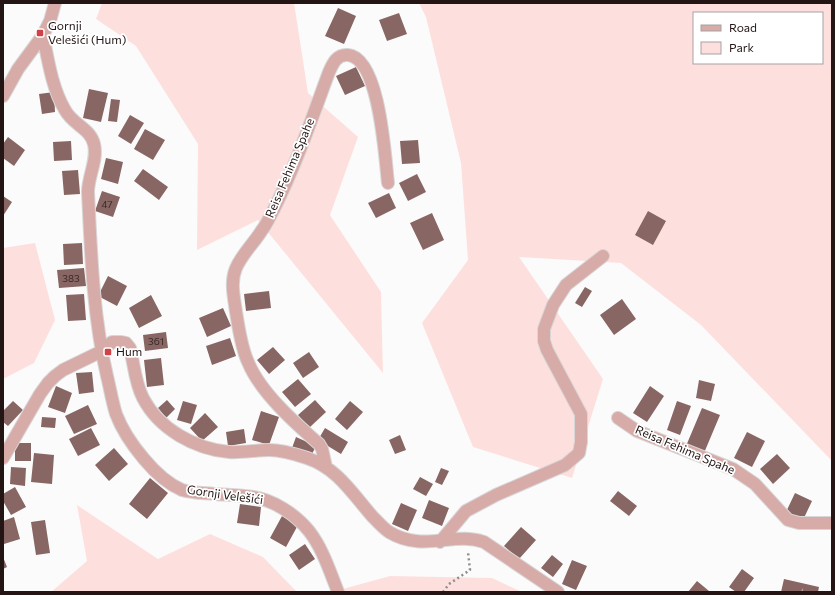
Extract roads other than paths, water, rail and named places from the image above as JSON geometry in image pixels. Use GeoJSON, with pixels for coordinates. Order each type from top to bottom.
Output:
{"type":"FeatureCollection","features":[{"type":"Feature","properties":{"kind":"street"},"geometry":{"type":"LineString","coordinates":[[3,96],[18,69],[43,35],[50,21],[55,3]]}},
{"type":"Feature","properties":{"kind":"street","name":"Gornji Velešići"},"geometry":{"type":"LineString","coordinates":[[43,35],[49,65],[60,102],[72,120],[89,132],[94,142],[95,153],[88,189],[91,252],[102,351],[116,414],[123,428],[151,467],[174,486],[192,492],[253,497],[268,501],[281,507],[309,531],[318,545],[338,592]]}},
{"type":"Feature","properties":{"kind":"street","name":"Reisa Fehima Spahe"},"geometry":{"type":"LineString","coordinates":[[326,467],[322,449],[319,444],[278,405],[248,363],[241,343],[232,284],[238,263],[262,230],[275,208],[298,158],[333,63],[341,56],[354,56],[362,62],[367,71],[380,112],[388,183]]}},
{"type":"Feature","properties":{"kind":"street"},"geometry":{"type":"LineString","coordinates":[[440,542],[466,511],[496,495],[565,465],[579,453],[582,437],[581,414],[547,350],[544,341],[544,329],[553,305],[566,284],[603,256]]}},
{"type":"Feature","properties":{"kind":"street"},"geometry":{"type":"LineString","coordinates":[[3,458],[48,384],[63,370],[102,351],[112,342],[126,343],[130,348],[138,385],[147,403],[159,420],[177,434],[195,444],[212,449],[230,452],[270,450],[289,452],[308,458],[326,467],[345,482],[360,503],[380,525],[389,532],[411,541],[440,542],[464,539],[478,540],[492,546],[558,592]]}},
{"type":"Feature","properties":{"kind":"street","name":"Reisa Fehima Spahe"},"geometry":{"type":"LineString","coordinates":[[618,418],[627,425],[651,437],[720,462],[733,469],[755,484],[788,520],[799,523],[832,523]]}},
{"type":"Feature","properties":{"kind":"place","name":"Gornji Velešići (Hum)"},"geometry":{"type":"Point","coordinates":[40,33]}},
{"type":"Feature","properties":{"kind":"place","name":"Hum"},"geometry":{"type":"Point","coordinates":[108,352]}}]}
